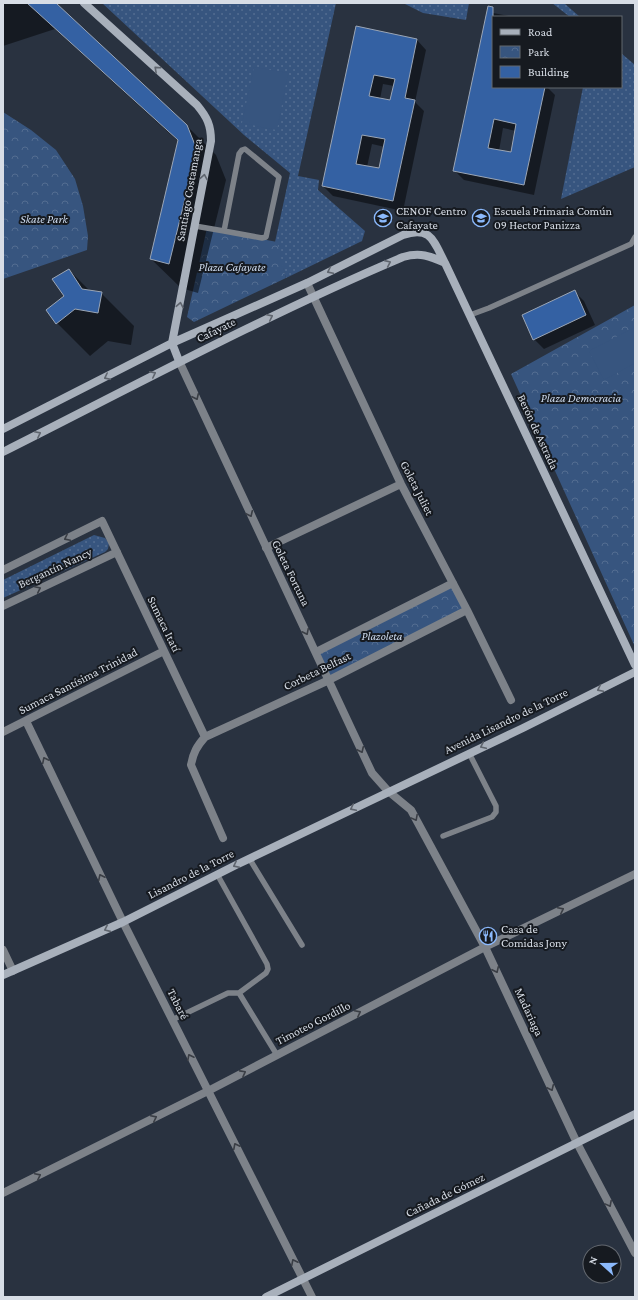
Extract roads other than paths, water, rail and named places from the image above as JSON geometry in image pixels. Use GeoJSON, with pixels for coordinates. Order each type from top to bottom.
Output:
{"type":"FeatureCollection","features":[{"type":"Feature","properties":{"kind":"street","name":"Santiago Costamanga"},"geometry":{"type":"LineString","coordinates":[[84,3],[197,105],[209,122],[211,141],[172,343]]}},
{"type":"Feature","properties":{"kind":"street","name":"Berón de Astrada"},"geometry":{"type":"LineString","coordinates":[[403,235],[420,231],[433,239],[635,665]]}},
{"type":"Feature","properties":{"kind":"street","name":"Cafayate"},"geometry":{"type":"LineString","coordinates":[[3,429],[172,343],[307,283],[403,235]]}},
{"type":"Feature","properties":{"kind":"street","name":"Cafayate"},"geometry":{"type":"LineString","coordinates":[[3,452],[179,361],[313,297],[403,257],[413,254],[422,254],[433,257],[445,263]]}},
{"type":"Feature","properties":{"kind":"street","name":"Goleta Juliet"},"geometry":{"type":"LineString","coordinates":[[307,283],[401,484],[467,610],[511,700]]}},
{"type":"Feature","properties":{"kind":"street"},"geometry":{"type":"LineString","coordinates":[[172,343],[179,361]]}},
{"type":"Feature","properties":{"kind":"street","name":"Goleta Fortuna"},"geometry":{"type":"LineString","coordinates":[[179,361],[372,773],[388,791]]}},
{"type":"Feature","properties":{"kind":"street"},"geometry":{"type":"LineString","coordinates":[[266,548],[401,484]]}},
{"type":"Feature","properties":{"kind":"street","name":"Sumaca Itatí"},"geometry":{"type":"LineString","coordinates":[[102,521],[205,737]]}},
{"type":"Feature","properties":{"kind":"street","name":"Bergantín Nancy"},"geometry":{"type":"LineString","coordinates":[[3,570],[102,521]]}},
{"type":"Feature","properties":{"kind":"street","name":"Bergantín Nancy"},"geometry":{"type":"LineString","coordinates":[[3,606],[117,552]]}},
{"type":"Feature","properties":{"kind":"street","name":"Corbeta Belfast"},"geometry":{"type":"LineString","coordinates":[[316,652],[453,583]]}},
{"type":"Feature","properties":{"kind":"street","name":"Corbeta Belfast"},"geometry":{"type":"LineString","coordinates":[[223,838],[191,765],[192,756],[197,746],[205,737],[329,680],[467,610]]}},
{"type":"Feature","properties":{"kind":"street","name":"Sumaca Santísima Trinidad"},"geometry":{"type":"LineString","coordinates":[[3,732],[164,651]]}},
{"type":"Feature","properties":{"kind":"street","name":"Avenida Lisandro de la Torre"},"geometry":{"type":"LineString","coordinates":[[388,791],[635,672]]}},
{"type":"Feature","properties":{"kind":"street","name":"Tabaré"},"geometry":{"type":"LineString","coordinates":[[26,721],[123,922],[312,1297]]}},
{"type":"Feature","properties":{"kind":"street","name":"Lisandro de la Torre"},"geometry":{"type":"LineString","coordinates":[[3,975],[123,922],[249,858],[388,791]]}},
{"type":"Feature","properties":{"kind":"street","name":"Madariaga"},"geometry":{"type":"LineString","coordinates":[[388,791],[411,810],[485,947],[577,1143],[635,1253]]}},
{"type":"Feature","properties":{"kind":"street","name":"Timoteo Gordillo"},"geometry":{"type":"LineString","coordinates":[[3,1193],[208,1091],[485,947],[635,874]]}},
{"type":"Feature","properties":{"kind":"street"},"geometry":{"type":"LineString","coordinates":[[3,950],[13,971]]}},
{"type":"Feature","properties":{"kind":"street","name":"Cañada de Gómez"},"geometry":{"type":"LineString","coordinates":[[266,1297],[635,1114]]}},
{"type":"Feature","properties":{"kind":"lane"},"geometry":{"type":"LineString","coordinates":[[195,226],[262,238],[266,237],[279,177],[245,149],[239,154],[224,231]]}},
{"type":"Feature","properties":{"kind":"lane"},"geometry":{"type":"LineString","coordinates":[[470,315],[489,308],[631,244],[635,237]]}},
{"type":"Feature","properties":{"kind":"lane"},"geometry":{"type":"LineString","coordinates":[[443,836],[492,816],[496,812],[496,806],[469,753]]}},
{"type":"Feature","properties":{"kind":"lane"},"geometry":{"type":"LineString","coordinates":[[249,858],[302,945]]}},
{"type":"Feature","properties":{"kind":"lane"},"geometry":{"type":"LineString","coordinates":[[172,1020],[228,993],[238,993],[268,970],[268,964],[217,874]]}},
{"type":"Feature","properties":{"kind":"lane"},"geometry":{"type":"LineString","coordinates":[[238,993],[277,1055]]}},
{"type":"Feature","properties":{"kind":"place","name":"CENOF Centro Cafayate"},"geometry":{"type":"Point","coordinates":[383,218]}},
{"type":"Feature","properties":{"kind":"place","name":"Escuela Primaria Común 09 Hector Panizza"},"geometry":{"type":"Point","coordinates":[481,218]}},
{"type":"Feature","properties":{"kind":"place","name":"Casa de Comidas Jony"},"geometry":{"type":"Point","coordinates":[488,936]}},
{"type":"Feature","properties":{"kind":"park label","name":"Skate Park"},"geometry":{"type":"Point","coordinates":[44,219]}},
{"type":"Feature","properties":{"kind":"park label","name":"Plaza Cafayate"},"geometry":{"type":"Point","coordinates":[232,267]}},
{"type":"Feature","properties":{"kind":"park label","name":"Plaza Democracia"},"geometry":{"type":"Point","coordinates":[581,398]}},
{"type":"Feature","properties":{"kind":"park label","name":"Plazoleta"},"geometry":{"type":"Point","coordinates":[382,636]}}]}
